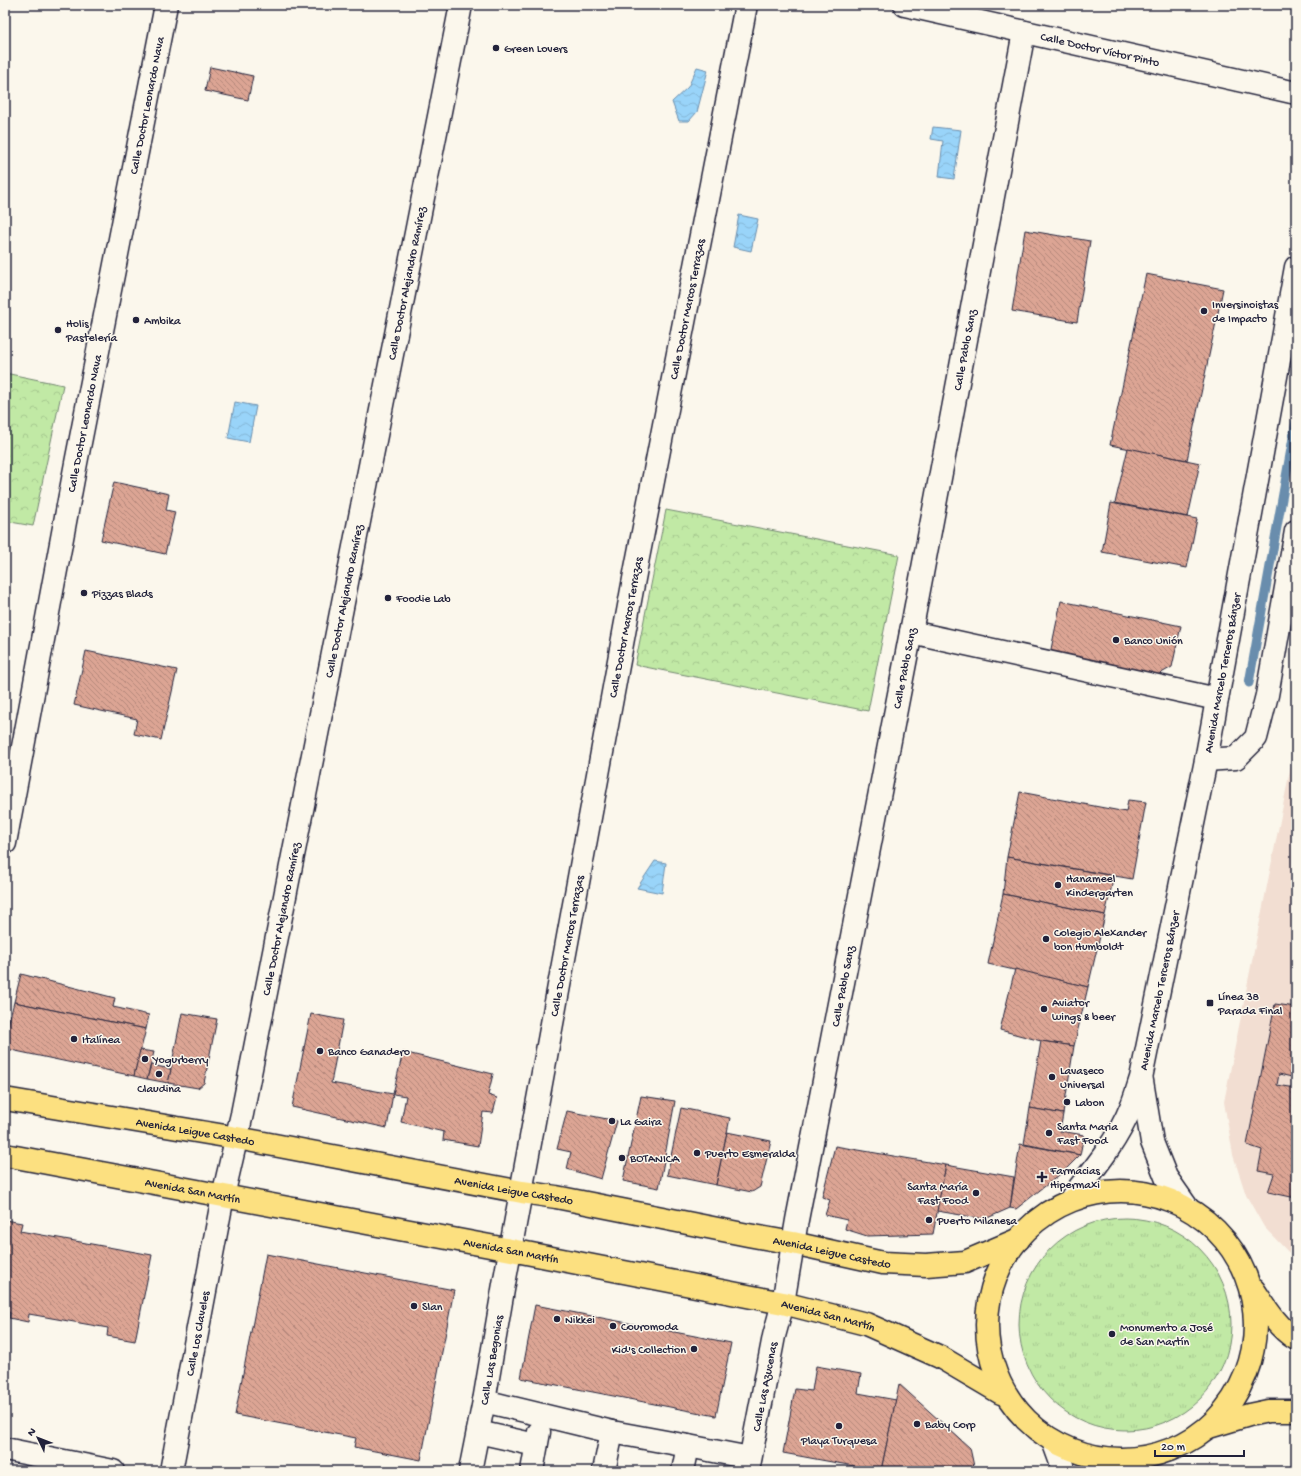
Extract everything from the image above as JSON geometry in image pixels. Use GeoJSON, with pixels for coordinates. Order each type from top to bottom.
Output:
{"type":"FeatureCollection","features":[{"type":"Feature","properties":{"kind":"main road","name":"Avenida Leigue Castedo"},"geometry":{"type":"LineString","coordinates":[[5,1099],[237,1138],[522,1192],[556,1197],[748,1236],[793,1243],[883,1263],[926,1265],[966,1262],[1019,1239]]}},
{"type":"Feature","properties":{"kind":"main road","name":"Avenida San Martín"},"geometry":{"type":"LineString","coordinates":[[5,1155],[511,1250],[783,1304],[866,1324],[940,1357],[1001,1393]]}},
{"type":"Feature","properties":{"kind":"main road"},"geometry":{"type":"LineString","coordinates":[[1250,1286],[1256,1324],[1251,1362],[1235,1398],[1209,1427],[1176,1448],[1134,1465],[1080,1453],[1053,1441],[1032,1425],[1001,1393],[991,1356],[988,1325],[991,1294],[1002,1264],[1019,1239],[1046,1214],[1072,1197],[1106,1191],[1134,1189],[1161,1194],[1187,1207],[1213,1225],[1236,1253],[1250,1286],[1273,1318],[1288,1334],[1296,1339]]}},
{"type":"Feature","properties":{"kind":"main road"},"geometry":{"type":"LineString","coordinates":[[1209,1427],[1268,1411],[1296,1411]]}},
{"type":"Feature","properties":{"kind":"street","name":"Calle Doctor Leonardo Nava"},"geometry":{"type":"LineString","coordinates":[[5,843],[76,464],[166,5]]}},
{"type":"Feature","properties":{"kind":"street","name":"Calle Doctor Alejandro Ramírez"},"geometry":{"type":"LineString","coordinates":[[223,1196],[237,1138],[461,5]]}},
{"type":"Feature","properties":{"kind":"street","name":"Calle Doctor Marcos Terrazas"},"geometry":{"type":"LineString","coordinates":[[511,1250],[635,576],[746,5]]}},
{"type":"Feature","properties":{"kind":"street","name":"Calle Doctor Víctor Pinto"},"geometry":{"type":"LineString","coordinates":[[905,5],[1296,93]]}},
{"type":"Feature","properties":{"kind":"street","name":"Calle Pablo Sanz"},"geometry":{"type":"LineString","coordinates":[[783,1304],[793,1243],[911,632],[1024,32]]}},
{"type":"Feature","properties":{"kind":"street","name":"Avenida Marcelo Terceros Bánzer"},"geometry":{"type":"LineString","coordinates":[[1072,1197],[1092,1173],[1116,1136],[1131,1108],[1141,1078],[1206,760],[1296,267]]}},
{"type":"Feature","properties":{"kind":"street"},"geometry":{"type":"LineString","coordinates":[[1206,760],[1236,758],[1256,738],[1267,695],[1296,531]]}},
{"type":"Feature","properties":{"kind":"street"},"geometry":{"type":"LineString","coordinates":[[911,632],[1217,699]]}},
{"type":"Feature","properties":{"kind":"street","name":"Avenida Marcelo Terceros Bánzer"},"geometry":{"type":"LineString","coordinates":[[1141,1078],[1152,1142],[1166,1177],[1187,1207]]}},
{"type":"Feature","properties":{"kind":"street","name":"Calle Los Claveles"},"geometry":{"type":"LineString","coordinates":[[171,1471],[223,1196]]}},
{"type":"Feature","properties":{"kind":"street","name":"Calle Las Begonias"},"geometry":{"type":"LineString","coordinates":[[470,1471],[511,1250]]}},
{"type":"Feature","properties":{"kind":"street","name":"Calle Las Azucenas"},"geometry":{"type":"LineString","coordinates":[[749,1464],[774,1336],[783,1304]]}},
{"type":"Feature","properties":{"kind":"street"},"geometry":{"type":"LineString","coordinates":[[484,1401],[612,1432],[688,1446],[749,1464]]}},
{"type":"Feature","properties":{"kind":"street"},"geometry":{"type":"LineString","coordinates":[[532,1471],[543,1415]]}},
{"type":"Feature","properties":{"kind":"street"},"geometry":{"type":"LineString","coordinates":[[478,1432],[536,1445]]}},
{"type":"Feature","properties":{"kind":"street"},"geometry":{"type":"LineString","coordinates":[[604,1471],[612,1432]]}},
{"type":"Feature","properties":{"kind":"street"},"geometry":{"type":"LineString","coordinates":[[1053,1441],[1064,1471]]}},
{"type":"Feature","properties":{"kind":"street"},"geometry":{"type":"LineString","coordinates":[[683,1471],[688,1446]]}},
{"type":"Feature","properties":{"kind":"street"},"geometry":{"type":"LineString","coordinates":[[5,1449],[112,1471]]}},
{"type":"Feature","properties":{"kind":"shaded area"},"geometry":{"type":"Polygon","coordinates":[[[1296,740],[1296,1260],[1264,1227],[1246,1195],[1233,1155],[1224,1102],[1296,740]]]}},
{"type":"Feature","properties":{"kind":"green space"},"geometry":{"type":"Polygon","coordinates":[[[5,373],[63,385],[33,526],[5,521],[5,373]]]}},
{"type":"Feature","properties":{"kind":"green space"},"geometry":{"type":"Polygon","coordinates":[[[666,510],[899,555],[868,711],[635,665],[666,510]]]}},
{"type":"Feature","properties":{"kind":"green space"},"geometry":{"type":"Polygon","coordinates":[[[1125,1218],[1146,1220],[1165,1226],[1184,1236],[1200,1249],[1213,1265],[1223,1284],[1229,1303],[1231,1324],[1229,1345],[1223,1364],[1213,1383],[1200,1399],[1184,1412],[1165,1422],[1146,1428],[1125,1430],[1104,1428],[1085,1422],[1066,1412],[1050,1399],[1037,1383],[1027,1364],[1021,1345],[1019,1324],[1021,1303],[1027,1284],[1037,1265],[1050,1249],[1066,1236],[1085,1226],[1104,1220],[1125,1218]]]}},
{"type":"Feature","properties":{"kind":"water"},"geometry":{"type":"Polygon","coordinates":[[[697,67],[708,70],[697,112],[689,121],[679,121],[672,102],[688,87],[697,67]]]}},
{"type":"Feature","properties":{"kind":"water"},"geometry":{"type":"Polygon","coordinates":[[[933,127],[961,130],[954,179],[939,177],[943,141],[931,139],[933,127]]]}},
{"type":"Feature","properties":{"kind":"water"},"geometry":{"type":"Polygon","coordinates":[[[739,215],[758,219],[751,251],[733,247],[739,215]]]}},
{"type":"Feature","properties":{"kind":"water"},"geometry":{"type":"Polygon","coordinates":[[[235,402],[256,406],[249,442],[228,438],[235,402]]]}},
{"type":"Feature","properties":{"kind":"water"},"geometry":{"type":"Polygon","coordinates":[[[655,861],[666,863],[662,893],[637,888],[655,861]]]}},
{"type":"Feature","properties":{"kind":"building"},"geometry":{"type":"Polygon","coordinates":[[[210,67],[253,76],[248,100],[205,91],[210,67]]]}},
{"type":"Feature","properties":{"kind":"building"},"geometry":{"type":"Polygon","coordinates":[[[1025,230],[1090,241],[1077,322],[1012,311],[1025,230]]]}},
{"type":"Feature","properties":{"kind":"building"},"geometry":{"type":"Polygon","coordinates":[[[1146,274],[1223,289],[1187,460],[1110,445],[1146,274]]]}},
{"type":"Feature","properties":{"kind":"building"},"geometry":{"type":"Polygon","coordinates":[[[1128,448],[1200,463],[1188,517],[1115,503],[1128,448]]]}},
{"type":"Feature","properties":{"kind":"building"},"geometry":{"type":"Polygon","coordinates":[[[114,482],[169,494],[166,510],[175,512],[165,554],[101,540],[114,482]]]}},
{"type":"Feature","properties":{"kind":"building"},"geometry":{"type":"Polygon","coordinates":[[[1111,503],[1197,519],[1187,568],[1102,552],[1111,503]]]}},
{"type":"Feature","properties":{"kind":"building","name":"Banco Unión"},"geometry":{"type":"Polygon","coordinates":[[[1061,601],[1181,626],[1172,667],[1156,676],[1050,654],[1061,601]]]}},
{"type":"Feature","properties":{"kind":"building"},"geometry":{"type":"Polygon","coordinates":[[[86,651],[177,670],[161,740],[134,734],[137,719],[74,705],[86,651]]]}},
{"type":"Feature","properties":{"kind":"building"},"geometry":{"type":"Polygon","coordinates":[[[1020,792],[1126,812],[1128,800],[1146,802],[1132,879],[1007,857],[1020,792]]]}},
{"type":"Feature","properties":{"kind":"building","name":"Hanameel Kindergarten"},"geometry":{"type":"Polygon","coordinates":[[[1007,857],[1114,876],[1105,915],[1003,894],[1007,857]]]}},
{"type":"Feature","properties":{"kind":"building","name":"Colegio Alexander bon Humboldt"},"geometry":{"type":"Polygon","coordinates":[[[1003,894],[1105,915],[1088,987],[988,964],[1003,894]]]}},
{"type":"Feature","properties":{"kind":"building","name":"Aviator wings & beer"},"geometry":{"type":"Polygon","coordinates":[[[1015,969],[1088,987],[1074,1046],[1041,1041],[1000,1030],[1015,969]]]}},
{"type":"Feature","properties":{"kind":"building"},"geometry":{"type":"Polygon","coordinates":[[[21,974],[115,998],[113,1007],[149,1015],[146,1029],[14,1002],[21,974]]]}},
{"type":"Feature","properties":{"kind":"building","name":"Italínea"},"geometry":{"type":"Polygon","coordinates":[[[14,1002],[146,1029],[134,1076],[11,1050],[5,1040],[5,1037],[14,1002]]]}},
{"type":"Feature","properties":{"kind":"building"},"geometry":{"type":"Polygon","coordinates":[[[1275,1004],[1296,1007],[1296,1078],[1279,1074],[1277,1085],[1296,1088],[1296,1198],[1268,1192],[1274,1174],[1258,1171],[1262,1150],[1247,1145],[1275,1004]]]}},
{"type":"Feature","properties":{"kind":"building"},"geometry":{"type":"Polygon","coordinates":[[[182,1013],[217,1019],[204,1083],[198,1088],[168,1083],[182,1013]]]}},
{"type":"Feature","properties":{"kind":"building","name":"Banco Ganadero"},"geometry":{"type":"Polygon","coordinates":[[[311,1014],[343,1020],[331,1083],[393,1094],[387,1128],[292,1107],[311,1014]]]}},
{"type":"Feature","properties":{"kind":"building","name":"Lavaseco Universal"},"geometry":{"type":"Polygon","coordinates":[[[1041,1041],[1074,1046],[1063,1114],[1030,1108],[1041,1041]]]}},
{"type":"Feature","properties":{"kind":"building","name":"Yogurberry"},"geometry":{"type":"Polygon","coordinates":[[[140,1050],[154,1052],[147,1079],[134,1076],[140,1050]]]}},
{"type":"Feature","properties":{"kind":"building"},"geometry":{"type":"Polygon","coordinates":[[[403,1052],[493,1074],[488,1095],[497,1098],[493,1113],[483,1112],[478,1146],[443,1140],[444,1132],[401,1122],[406,1096],[393,1094],[403,1052]]]}},
{"type":"Feature","properties":{"kind":"building","name":"Claudina"},"geometry":{"type":"Polygon","coordinates":[[[151,1065],[171,1069],[168,1083],[147,1079],[151,1065]]]}},
{"type":"Feature","properties":{"kind":"building"},"geometry":{"type":"Polygon","coordinates":[[[641,1096],[675,1101],[659,1188],[623,1181],[641,1096]]]}},
{"type":"Feature","properties":{"kind":"building","name":"Puerto Esmeralda"},"geometry":{"type":"Polygon","coordinates":[[[681,1108],[730,1118],[716,1185],[667,1175],[681,1108]]]}},
{"type":"Feature","properties":{"kind":"building","name":"Santa Maria Fast Food"},"geometry":{"type":"Polygon","coordinates":[[[1030,1108],[1063,1114],[1060,1131],[1084,1135],[1080,1155],[1024,1144],[1030,1108]]]}},
{"type":"Feature","properties":{"kind":"building"},"geometry":{"type":"Polygon","coordinates":[[[567,1111],[617,1121],[601,1179],[567,1169],[571,1152],[557,1149],[567,1111]]]}},
{"type":"Feature","properties":{"kind":"building"},"geometry":{"type":"Polygon","coordinates":[[[727,1132],[771,1141],[760,1187],[752,1192],[716,1185],[727,1132]]]}},
{"type":"Feature","properties":{"kind":"building"},"geometry":{"type":"Polygon","coordinates":[[[1020,1144],[1080,1155],[1063,1172],[1016,1209],[1010,1208],[1020,1144]]]}},
{"type":"Feature","properties":{"kind":"building"},"geometry":{"type":"Polygon","coordinates":[[[835,1146],[946,1165],[933,1234],[867,1236],[845,1229],[847,1220],[825,1215],[830,1200],[822,1197],[835,1146]]]}},
{"type":"Feature","properties":{"kind":"building","name":"Santa María Fast Food"},"geometry":{"type":"Polygon","coordinates":[[[946,1165],[1014,1177],[1010,1208],[985,1219],[937,1211],[946,1165]]]}},
{"type":"Feature","properties":{"kind":"building"},"geometry":{"type":"Polygon","coordinates":[[[5,1220],[22,1223],[20,1231],[152,1255],[135,1341],[107,1336],[108,1328],[29,1314],[28,1322],[9,1318],[10,1313],[5,1312],[5,1220]]]}},
{"type":"Feature","properties":{"kind":"building"},"geometry":{"type":"Polygon","coordinates":[[[266,1254],[454,1290],[421,1460],[354,1447],[356,1438],[235,1415],[266,1254]]]}},
{"type":"Feature","properties":{"kind":"building"},"geometry":{"type":"Polygon","coordinates":[[[535,1305],[731,1343],[716,1416],[521,1378],[535,1305]]]}},
{"type":"Feature","properties":{"kind":"building","name":"Playa Turquesa"},"geometry":{"type":"Polygon","coordinates":[[[816,1366],[861,1374],[858,1393],[896,1400],[881,1471],[783,1453],[795,1389],[812,1391],[816,1366]]]}},
{"type":"Feature","properties":{"kind":"building","name":"Baby Corp"},"geometry":{"type":"Polygon","coordinates":[[[899,1384],[970,1448],[975,1471],[881,1471],[899,1384]]]}},
{"type":"Feature","properties":{"kind":"waterway"},"geometry":{"type":"LineString","coordinates":[[1249,683],[1296,421]]}},
{"type":"Feature","properties":{"kind":"place","name":"Green Lovers"},"geometry":{"type":"Point","coordinates":[496,48]}},
{"type":"Feature","properties":{"kind":"place","name":"Inversinoistas de Impacto"},"geometry":{"type":"Point","coordinates":[1204,311]}},
{"type":"Feature","properties":{"kind":"place","name":"Ambika"},"geometry":{"type":"Point","coordinates":[136,320]}},
{"type":"Feature","properties":{"kind":"place","name":"Holis Pastelería"},"geometry":{"type":"Point","coordinates":[58,330]}},
{"type":"Feature","properties":{"kind":"place","name":"Pizzas Blads"},"geometry":{"type":"Point","coordinates":[84,593]}},
{"type":"Feature","properties":{"kind":"place","name":"Foodie Lab"},"geometry":{"type":"Point","coordinates":[388,598]}},
{"type":"Feature","properties":{"kind":"place","name":"Banco Unión"},"geometry":{"type":"Point","coordinates":[1116,640]}},
{"type":"Feature","properties":{"kind":"place","name":"Hanameel Kindergarten"},"geometry":{"type":"Point","coordinates":[1058,885]}},
{"type":"Feature","properties":{"kind":"place","name":"Colegio Alexander bon Humboldt"},"geometry":{"type":"Point","coordinates":[1046,939]}},
{"type":"Feature","properties":{"kind":"place","name":"Línea 38 Parada Final"},"geometry":{"type":"Point","coordinates":[1210,1003]}},
{"type":"Feature","properties":{"kind":"place","name":"Aviator wings & beer"},"geometry":{"type":"Point","coordinates":[1044,1009]}},
{"type":"Feature","properties":{"kind":"place","name":"Italínea"},"geometry":{"type":"Point","coordinates":[74,1039]}},
{"type":"Feature","properties":{"kind":"place","name":"Banco Ganadero"},"geometry":{"type":"Point","coordinates":[320,1051]}},
{"type":"Feature","properties":{"kind":"place","name":"Yogurberry"},"geometry":{"type":"Point","coordinates":[145,1059]}},
{"type":"Feature","properties":{"kind":"place","name":"Claudina"},"geometry":{"type":"Point","coordinates":[159,1074]}},
{"type":"Feature","properties":{"kind":"place","name":"Lavaseco Universal"},"geometry":{"type":"Point","coordinates":[1052,1077]}},
{"type":"Feature","properties":{"kind":"place","name":"Labon"},"geometry":{"type":"Point","coordinates":[1067,1102]}},
{"type":"Feature","properties":{"kind":"place","name":"La Gaira"},"geometry":{"type":"Point","coordinates":[612,1121]}},
{"type":"Feature","properties":{"kind":"place","name":"Santa Maria Fast Food"},"geometry":{"type":"Point","coordinates":[1049,1133]}},
{"type":"Feature","properties":{"kind":"place","name":"Puerto Esmeralda"},"geometry":{"type":"Point","coordinates":[697,1153]}},
{"type":"Feature","properties":{"kind":"place","name":"BOTANICA"},"geometry":{"type":"Point","coordinates":[622,1158]}},
{"type":"Feature","properties":{"kind":"place","name":"Farmacias Hipermaxi"},"geometry":{"type":"Point","coordinates":[1042,1177]}},
{"type":"Feature","properties":{"kind":"place","name":"Santa María Fast Food"},"geometry":{"type":"Point","coordinates":[976,1193]}},
{"type":"Feature","properties":{"kind":"place","name":"Puerto Milanesa"},"geometry":{"type":"Point","coordinates":[929,1220]}},
{"type":"Feature","properties":{"kind":"place","name":"Slan"},"geometry":{"type":"Point","coordinates":[414,1306]}},
{"type":"Feature","properties":{"kind":"place","name":"Nikkei"},"geometry":{"type":"Point","coordinates":[557,1319]}},
{"type":"Feature","properties":{"kind":"place","name":"Couromoda"},"geometry":{"type":"Point","coordinates":[613,1326]}},
{"type":"Feature","properties":{"kind":"place","name":"Monumento a José de San Martín"},"geometry":{"type":"Point","coordinates":[1112,1334]}},
{"type":"Feature","properties":{"kind":"place","name":"Kid's Collection"},"geometry":{"type":"Point","coordinates":[694,1349]}},
{"type":"Feature","properties":{"kind":"place","name":"Baby Corp"},"geometry":{"type":"Point","coordinates":[917,1424]}},
{"type":"Feature","properties":{"kind":"place","name":"Playa Turquesa"},"geometry":{"type":"Point","coordinates":[839,1426]}}]}
